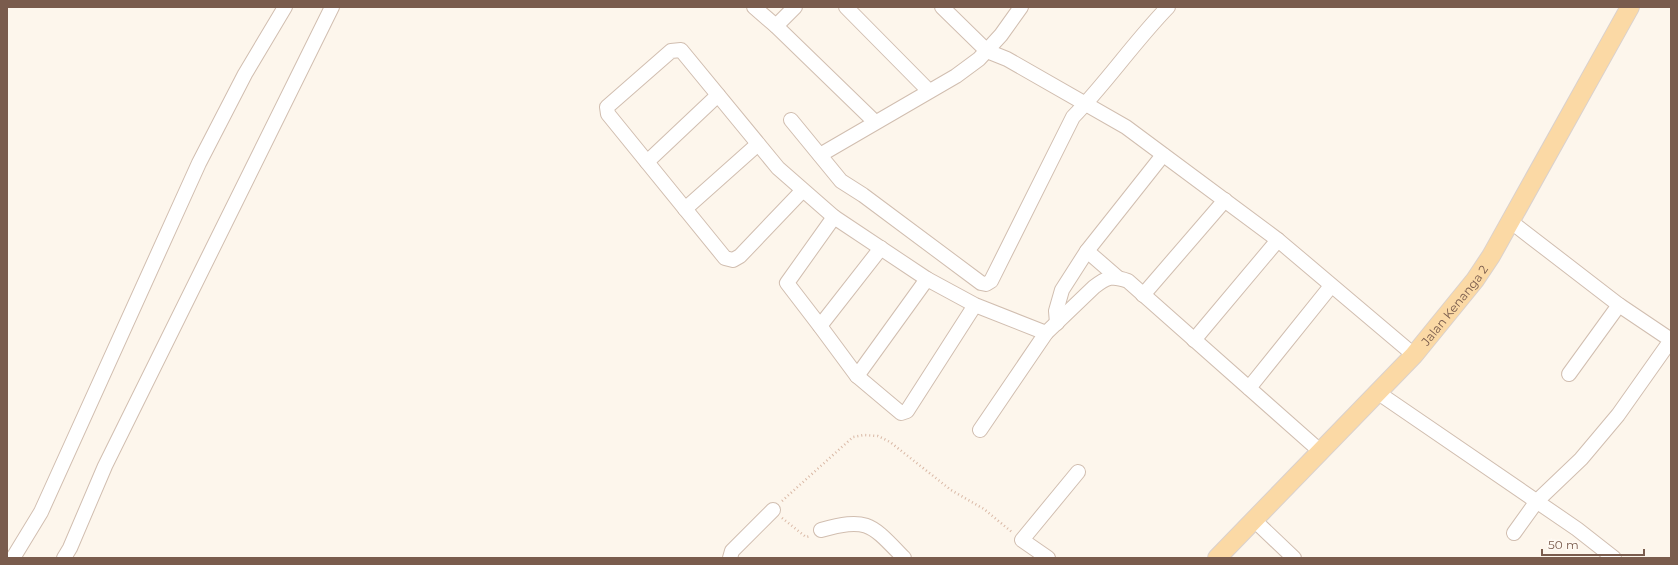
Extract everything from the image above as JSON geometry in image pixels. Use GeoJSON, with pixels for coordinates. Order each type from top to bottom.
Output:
{"type":"FeatureCollection","features":[{"type":"Feature","properties":{"kind":"main road","name":"Jalan Kenanga 2"},"geometry":{"type":"LineString","coordinates":[[1217,558],[1414,355],[1475,280],[1491,256],[1630,7]]}},
{"type":"Feature","properties":{"kind":"street"},"geometry":{"type":"LineString","coordinates":[[13,558],[41,512],[199,163],[245,74],[285,7]]}},
{"type":"Feature","properties":{"kind":"street"},"geometry":{"type":"LineString","coordinates":[[64,558],[70,548],[105,466],[332,7]]}},
{"type":"Feature","properties":{"kind":"street"},"geometry":{"type":"LineString","coordinates":[[754,7],[776,26],[876,122]]}},
{"type":"Feature","properties":{"kind":"street"},"geometry":{"type":"LineString","coordinates":[[776,26],[795,7]]}},
{"type":"Feature","properties":{"kind":"street"},"geometry":{"type":"LineString","coordinates":[[846,7],[929,91]]}},
{"type":"Feature","properties":{"kind":"street"},"geometry":{"type":"LineString","coordinates":[[942,7],[987,51],[1006,59],[1126,127],[1278,240],[1414,355]]}},
{"type":"Feature","properties":{"kind":"street"},"geometry":{"type":"LineString","coordinates":[[820,155],[979,60],[1001,35],[1021,7]]}},
{"type":"Feature","properties":{"kind":"street"},"geometry":{"type":"LineString","coordinates":[[791,120],[841,181],[981,283],[986,284],[991,281],[1073,117],[1145,30],[1168,7]]}},
{"type":"Feature","properties":{"kind":"street"},"geometry":{"type":"LineString","coordinates":[[803,190],[740,256],[733,260],[725,258],[608,114],[607,108],[670,51],[681,50],[778,168],[834,217],[927,279],[975,305],[1052,328]]}},
{"type":"Feature","properties":{"kind":"street"},"geometry":{"type":"LineString","coordinates":[[647,162],[718,95]]}},
{"type":"Feature","properties":{"kind":"street"},"geometry":{"type":"LineString","coordinates":[[685,209],[758,144]]}},
{"type":"Feature","properties":{"kind":"street"},"geometry":{"type":"LineString","coordinates":[[1052,328],[1062,290],[1087,251],[1163,155]]}},
{"type":"Feature","properties":{"kind":"street"},"geometry":{"type":"LineString","coordinates":[[1143,295],[1225,200]]}},
{"type":"Feature","properties":{"kind":"street"},"geometry":{"type":"LineString","coordinates":[[834,217],[787,283],[857,376],[901,413],[907,411],[975,305]]}},
{"type":"Feature","properties":{"kind":"street"},"geometry":{"type":"LineString","coordinates":[[1510,221],[1619,306],[1671,340],[1618,415],[1586,454],[1537,501],[1514,533]]}},
{"type":"Feature","properties":{"kind":"street"},"geometry":{"type":"LineString","coordinates":[[1194,340],[1278,240]]}},
{"type":"Feature","properties":{"kind":"street"},"geometry":{"type":"LineString","coordinates":[[820,326],[881,248]]}},
{"type":"Feature","properties":{"kind":"street"},"geometry":{"type":"LineString","coordinates":[[1087,251],[1117,277],[1128,282],[1320,451]]}},
{"type":"Feature","properties":{"kind":"street"},"geometry":{"type":"LineString","coordinates":[[980,430],[1052,328],[1094,287],[1106,279],[1117,277]]}},
{"type":"Feature","properties":{"kind":"street"},"geometry":{"type":"LineString","coordinates":[[857,376],[927,279]]}},
{"type":"Feature","properties":{"kind":"street"},"geometry":{"type":"LineString","coordinates":[[1249,388],[1331,286]]}},
{"type":"Feature","properties":{"kind":"street"},"geometry":{"type":"LineString","coordinates":[[1569,374],[1619,306]]}},
{"type":"Feature","properties":{"kind":"street"},"geometry":{"type":"LineString","coordinates":[[1378,392],[1577,529],[1614,558]]}},
{"type":"Feature","properties":{"kind":"street"},"geometry":{"type":"LineString","coordinates":[[1048,558],[1022,540],[1078,472]]}},
{"type":"Feature","properties":{"kind":"street"},"geometry":{"type":"LineString","coordinates":[[730,558],[732,551],[773,510]]}},
{"type":"Feature","properties":{"kind":"street"},"geometry":{"type":"LineString","coordinates":[[1254,520],[1294,558]]}},
{"type":"Feature","properties":{"kind":"street"},"geometry":{"type":"LineString","coordinates":[[821,530],[849,523],[864,524],[873,528],[904,558]]}},
{"type":"Feature","properties":{"kind":"path"},"geometry":{"type":"LineString","coordinates":[[821,530],[812,536],[806,537],[773,510],[852,438],[864,435],[878,436],[900,449],[951,490],[984,509],[1022,540]]}}]}
